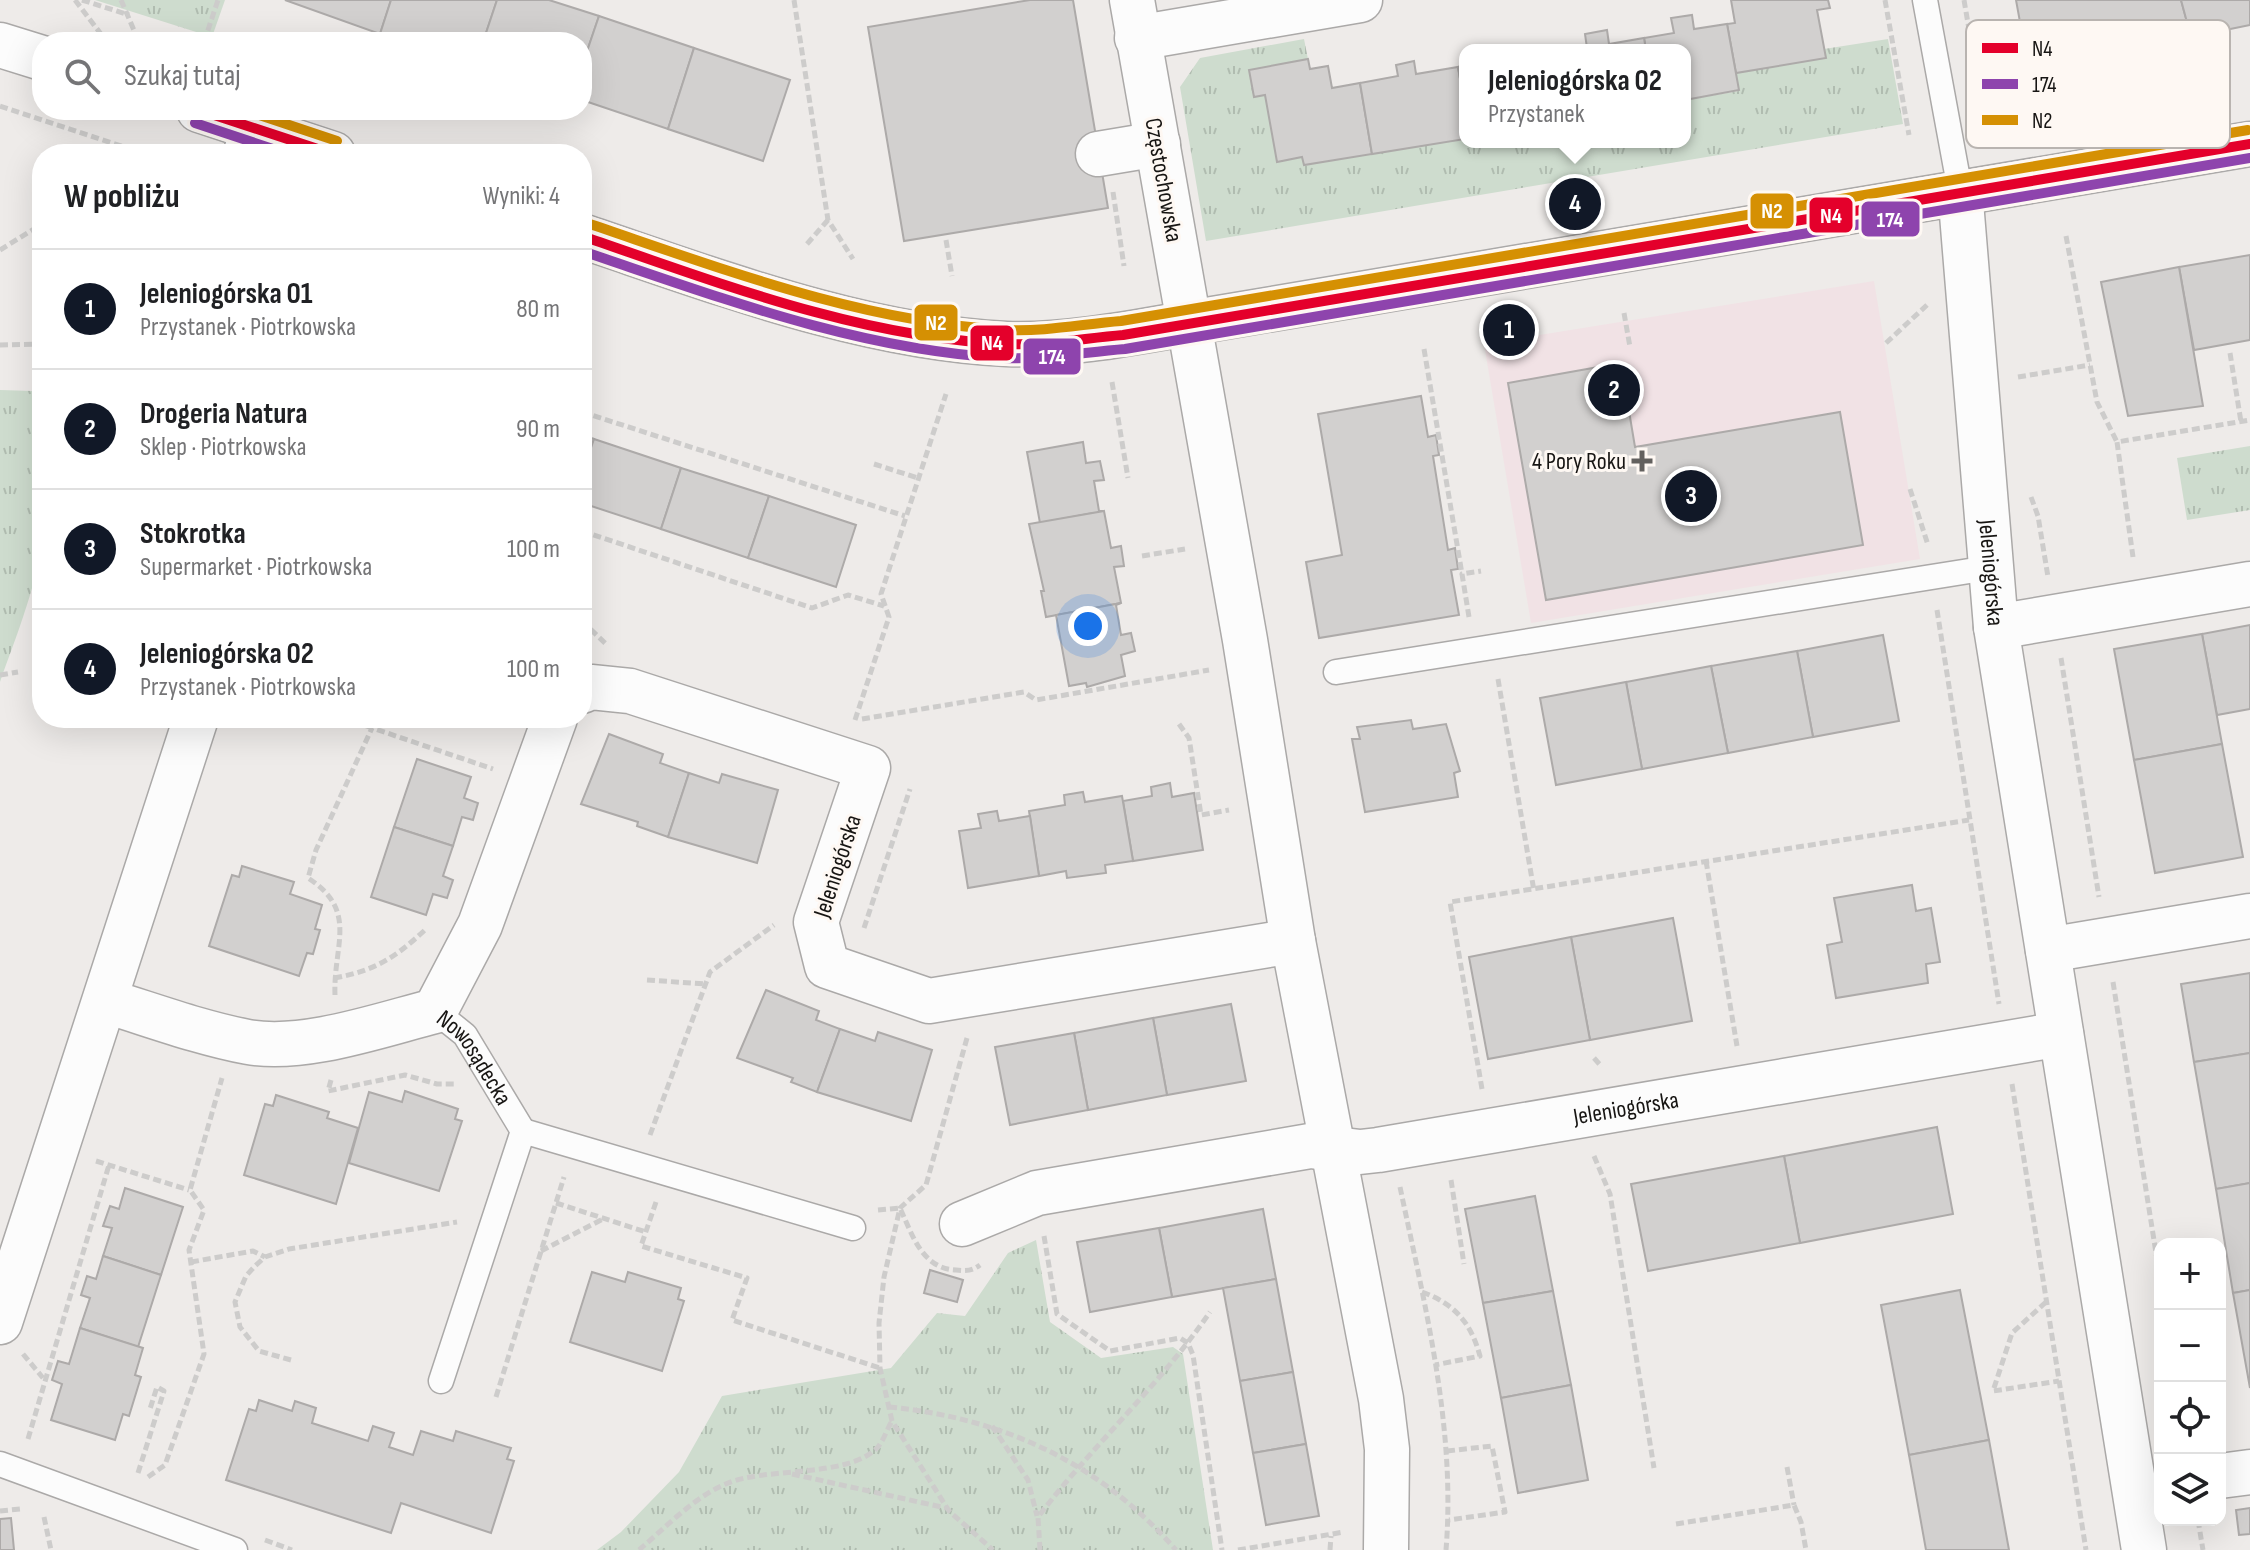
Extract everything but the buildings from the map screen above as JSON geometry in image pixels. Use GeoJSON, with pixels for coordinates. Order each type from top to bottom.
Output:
{"type":"FeatureCollection","features":[{"type":"Feature","properties":{"kind":"street","name":"Częstochowska"},"geometry":{"type":"LineString","coordinates":[[1189,323],[1135,19],[1360,0]]}},
{"type":"Feature","properties":{"kind":"street"},"geometry":{"type":"LineString","coordinates":[[0,45],[32,55]]}},
{"type":"Feature","properties":{"kind":"street"},"geometry":{"type":"LineString","coordinates":[[213,120],[240,140],[267,144]]}},
{"type":"Feature","properties":{"kind":"street"},"geometry":{"type":"LineString","coordinates":[[1101,154],[1158,144]]}},
{"type":"Feature","properties":{"kind":"street"},"geometry":{"type":"LineString","coordinates":[[2230,147],[2250,144]]}},
{"type":"Feature","properties":{"kind":"street"},"geometry":{"type":"LineString","coordinates":[[592,239],[838,316],[945,337],[1009,344],[1123,335],[1960,190],[2225,148]]}},
{"type":"Feature","properties":{"kind":"street","name":"Jeleniogórska"},"geometry":{"type":"LineString","coordinates":[[1960,190],[1988,568],[2061,1034],[2147,1484],[2144,1550]]}},
{"type":"Feature","properties":{"kind":"street"},"geometry":{"type":"LineString","coordinates":[[1189,323],[1245,640],[1293,941],[1381,1399],[1387,1449],[1369,1540]]}},
{"type":"Feature","properties":{"kind":"street"},"geometry":{"type":"LineString","coordinates":[[1996,627],[2250,584]]}},
{"type":"Feature","properties":{"kind":"street","name":"Jeleniogórska"},"geometry":{"type":"LineString","coordinates":[[592,687],[630,691],[868,768],[816,922],[827,966],[929,1001],[1293,941]]}},
{"type":"Feature","properties":{"kind":"street"},"geometry":{"type":"LineString","coordinates":[[0,1322],[193,728]]}},
{"type":"Feature","properties":{"kind":"street"},"geometry":{"type":"LineString","coordinates":[[435,1011],[480,925],[551,728]]}},
{"type":"Feature","properties":{"kind":"street"},"geometry":{"type":"LineString","coordinates":[[2048,950],[2250,916]]}},
{"type":"Feature","properties":{"kind":"street","name":"Nowosądecka"},"geometry":{"type":"LineString","coordinates":[[106,1001],[250,1043],[286,1043],[337,1035],[435,1011]]}},
{"type":"Feature","properties":{"kind":"street","name":"Jeleniogórska"},"geometry":{"type":"LineString","coordinates":[[962,1224],[1037,1193],[1310,1146],[1360,1152],[1378,1150],[2061,1034]]}},
{"type":"Feature","properties":{"kind":"street"},"geometry":{"type":"LineString","coordinates":[[2226,1475],[2250,1472]]}},
{"type":"Feature","properties":{"kind":"lane"},"geometry":{"type":"LineString","coordinates":[[1925,0],[1960,190]]}},
{"type":"Feature","properties":{"kind":"lane"},"geometry":{"type":"LineString","coordinates":[[1336,672],[1988,568]]}},
{"type":"Feature","properties":{"kind":"lane","name":"Nowosądecka"},"geometry":{"type":"LineString","coordinates":[[435,1011],[465,1035],[523,1131],[441,1381]]}},
{"type":"Feature","properties":{"kind":"lane"},"geometry":{"type":"LineString","coordinates":[[523,1131],[853,1228]]}},
{"type":"Feature","properties":{"kind":"lane"},"geometry":{"type":"LineString","coordinates":[[0,1464],[235,1550]]}},
{"type":"Feature","properties":{"kind":"path"},"geometry":{"type":"LineString","coordinates":[[75,0],[99,32]]}},
{"type":"Feature","properties":{"kind":"path"},"geometry":{"type":"LineString","coordinates":[[82,0],[129,15]]}},
{"type":"Feature","properties":{"kind":"path"},"geometry":{"type":"LineString","coordinates":[[121,0],[135,32]]}},
{"type":"Feature","properties":{"kind":"path"},"geometry":{"type":"LineString","coordinates":[[207,32],[218,0]]}},
{"type":"Feature","properties":{"kind":"path"},"geometry":{"type":"LineString","coordinates":[[794,0],[828,220],[853,259]]}},
{"type":"Feature","properties":{"kind":"path"},"geometry":{"type":"LineString","coordinates":[[1885,0],[1909,135]]}},
{"type":"Feature","properties":{"kind":"path"},"geometry":{"type":"LineString","coordinates":[[1964,0],[1967,20]]}},
{"type":"Feature","properties":{"kind":"path"},"geometry":{"type":"LineString","coordinates":[[0,106],[32,117]]}},
{"type":"Feature","properties":{"kind":"path"},"geometry":{"type":"LineString","coordinates":[[42,120],[115,144]]}},
{"type":"Feature","properties":{"kind":"path"},"geometry":{"type":"LineString","coordinates":[[1101,154],[1114,197],[1124,266]]}},
{"type":"Feature","properties":{"kind":"path"},"geometry":{"type":"LineString","coordinates":[[807,244],[828,220]]}},
{"type":"Feature","properties":{"kind":"path"},"geometry":{"type":"LineString","coordinates":[[0,250],[32,230]]}},
{"type":"Feature","properties":{"kind":"path"},"geometry":{"type":"LineString","coordinates":[[2066,236],[2097,402],[2117,442],[2136,556],[2121,559]]}},
{"type":"Feature","properties":{"kind":"path"},"geometry":{"type":"LineString","coordinates":[[946,240],[952,276]]}},
{"type":"Feature","properties":{"kind":"path"},"geometry":{"type":"LineString","coordinates":[[1886,343],[1933,299]]}},
{"type":"Feature","properties":{"kind":"path"},"geometry":{"type":"LineString","coordinates":[[1624,313],[1630,347]]}},
{"type":"Feature","properties":{"kind":"path"},"geometry":{"type":"LineString","coordinates":[[0,345],[32,344]]}},
{"type":"Feature","properties":{"kind":"path"},"geometry":{"type":"LineString","coordinates":[[1424,349],[1472,633]]}},
{"type":"Feature","properties":{"kind":"path"},"geometry":{"type":"LineString","coordinates":[[2230,353],[2241,422]]}},
{"type":"Feature","properties":{"kind":"path"},"geometry":{"type":"LineString","coordinates":[[2011,363],[2017,377],[2018,392]]}},
{"type":"Feature","properties":{"kind":"path"},"geometry":{"type":"LineString","coordinates":[[2017,377],[2090,365]]}},
{"type":"Feature","properties":{"kind":"path"},"geometry":{"type":"LineString","coordinates":[[1112,382],[1128,478]]}},
{"type":"Feature","properties":{"kind":"path"},"geometry":{"type":"LineString","coordinates":[[857,712],[889,617],[881,594],[946,394]]}},
{"type":"Feature","properties":{"kind":"path"},"geometry":{"type":"LineString","coordinates":[[592,415],[905,516]]}},
{"type":"Feature","properties":{"kind":"path"},"geometry":{"type":"LineString","coordinates":[[2117,442],[2250,420]]}},
{"type":"Feature","properties":{"kind":"path"},"geometry":{"type":"LineString","coordinates":[[874,464],[918,478]]}},
{"type":"Feature","properties":{"kind":"path"},"geometry":{"type":"LineString","coordinates":[[1910,489],[1925,526],[1929,553]]}},
{"type":"Feature","properties":{"kind":"path"},"geometry":{"type":"LineString","coordinates":[[2030,496],[2038,516],[2154,1241]]}},
{"type":"Feature","properties":{"kind":"path"},"geometry":{"type":"LineString","coordinates":[[592,534],[812,608],[848,595],[885,607]]}},
{"type":"Feature","properties":{"kind":"path"},"geometry":{"type":"LineString","coordinates":[[1142,556],[1189,548]]}},
{"type":"Feature","properties":{"kind":"path"},"geometry":{"type":"LineString","coordinates":[[1462,574],[1481,571]]}},
{"type":"Feature","properties":{"kind":"path"},"geometry":{"type":"LineString","coordinates":[[1935,595],[2086,1550]]}},
{"type":"Feature","properties":{"kind":"path"},"geometry":{"type":"LineString","coordinates":[[592,631],[611,650]]}},
{"type":"Feature","properties":{"kind":"path"},"geometry":{"type":"LineString","coordinates":[[1493,647],[1534,891]]}},
{"type":"Feature","properties":{"kind":"path"},"geometry":{"type":"LineString","coordinates":[[0,675],[18,672]]}},
{"type":"Feature","properties":{"kind":"path"},"geometry":{"type":"LineString","coordinates":[[854,720],[1024,692],[1036,700],[1198,672]]}},
{"type":"Feature","properties":{"kind":"path"},"geometry":{"type":"LineString","coordinates":[[1179,724],[1189,738],[1201,815],[1234,809]]}},
{"type":"Feature","properties":{"kind":"path"},"geometry":{"type":"LineString","coordinates":[[429,926],[407,947],[367,972],[334,981],[343,918],[336,903],[308,878],[316,850],[372,728],[531,782]]}},
{"type":"Feature","properties":{"kind":"path"},"geometry":{"type":"LineString","coordinates":[[880,1368],[732,1320],[747,1278],[641,1246],[658,1193],[631,1185],[710,972],[788,914],[861,936],[907,803],[912,776]]}},
{"type":"Feature","properties":{"kind":"path"},"geometry":{"type":"LineString","coordinates":[[1482,1090],[1450,902],[1969,820]]}},
{"type":"Feature","properties":{"kind":"path"},"geometry":{"type":"LineString","coordinates":[[1706,861],[1739,1057]]}},
{"type":"Feature","properties":{"kind":"path"},"geometry":{"type":"LineString","coordinates":[[647,980],[706,984]]}},
{"type":"Feature","properties":{"kind":"path"},"geometry":{"type":"LineString","coordinates":[[980,995],[926,1185],[900,1208],[884,1277],[879,1323],[880,1368],[892,1421],[947,1508],[993,1550]]}},
{"type":"Feature","properties":{"kind":"path"},"geometry":{"type":"LineString","coordinates":[[190,1190],[227,1063]]}},
{"type":"Feature","properties":{"kind":"path"},"geometry":{"type":"LineString","coordinates":[[334,1068],[328,1091],[405,1075],[437,1084]]}},
{"type":"Feature","properties":{"kind":"path"},"geometry":{"type":"LineString","coordinates":[[57,1148],[190,1190],[204,1210],[189,1250],[204,1354],[165,1465],[148,1477]]}},
{"type":"Feature","properties":{"kind":"path"},"geometry":{"type":"LineString","coordinates":[[1592,1153],[1610,1194],[1654,1468]]}},
{"type":"Feature","properties":{"kind":"path"},"geometry":{"type":"LineString","coordinates":[[29,1434],[109,1165]]}},
{"type":"Feature","properties":{"kind":"path"},"geometry":{"type":"LineString","coordinates":[[1450,1175],[1464,1264]]}},
{"type":"Feature","properties":{"kind":"path"},"geometry":{"type":"LineString","coordinates":[[496,1397],[563,1180]]}},
{"type":"Feature","properties":{"kind":"path"},"geometry":{"type":"LineString","coordinates":[[1399,1183],[1422,1292],[1447,1451],[1449,1520],[1446,1550]]}},
{"type":"Feature","properties":{"kind":"path"},"geometry":{"type":"LineString","coordinates":[[1037,1193],[1056,1313],[1110,1351],[1180,1338],[1188,1343],[1193,1355],[1222,1550]]}},
{"type":"Feature","properties":{"kind":"path"},"geometry":{"type":"LineString","coordinates":[[556,1203],[646,1232]]}},
{"type":"Feature","properties":{"kind":"path"},"geometry":{"type":"LineString","coordinates":[[541,1251],[604,1218]]}},
{"type":"Feature","properties":{"kind":"path"},"geometry":{"type":"LineString","coordinates":[[291,1360],[259,1351],[240,1327],[235,1302],[246,1276],[265,1257],[289,1249],[464,1221],[494,1223]]}},
{"type":"Feature","properties":{"kind":"path"},"geometry":{"type":"LineString","coordinates":[[191,1262],[253,1251],[265,1257]]}},
{"type":"Feature","properties":{"kind":"path"},"geometry":{"type":"LineString","coordinates":[[1422,1292],[1443,1300],[1459,1313],[1474,1333],[1480,1356],[1435,1365]]}},
{"type":"Feature","properties":{"kind":"path"},"geometry":{"type":"LineString","coordinates":[[2046,1301],[2012,1333],[1993,1391],[2059,1381]]}},
{"type":"Feature","properties":{"kind":"path"},"geometry":{"type":"LineString","coordinates":[[1038,1517],[1078,1464],[1188,1343],[1210,1312]]}},
{"type":"Feature","properties":{"kind":"path"},"geometry":{"type":"LineString","coordinates":[[138,1473],[164,1391],[157,1387],[150,1409]]}},
{"type":"Feature","properties":{"kind":"path"},"geometry":{"type":"LineString","coordinates":[[889,1407],[923,1410],[991,1425],[1036,1442],[1078,1464],[1117,1491],[1176,1550]]}},
{"type":"Feature","properties":{"kind":"path"},"geometry":{"type":"LineString","coordinates":[[787,1473],[843,1464],[876,1449],[892,1421]]}},
{"type":"Feature","properties":{"kind":"path"},"geometry":{"type":"LineString","coordinates":[[991,1425],[1028,1480],[1038,1517],[1040,1550]]}},
{"type":"Feature","properties":{"kind":"path"},"geometry":{"type":"LineString","coordinates":[[1447,1451],[1492,1446],[1505,1512],[1449,1520]]}},
{"type":"Feature","properties":{"kind":"path"},"geometry":{"type":"LineString","coordinates":[[1787,1467],[1806,1550]]}},
{"type":"Feature","properties":{"kind":"path"},"geometry":{"type":"LineString","coordinates":[[639,1550],[726,1483],[769,1472],[787,1473],[947,1508]]}},
{"type":"Feature","properties":{"kind":"path"},"geometry":{"type":"LineString","coordinates":[[0,1499],[2,1511],[23,1509]]}},
{"type":"Feature","properties":{"kind":"path"},"geometry":{"type":"LineString","coordinates":[[1676,1524],[1794,1505]]}},
{"type":"Feature","properties":{"kind":"path"},"geometry":{"type":"LineString","coordinates":[[37,1511],[47,1519],[51,1550]]}},
{"type":"Feature","properties":{"kind":"path"},"geometry":{"type":"LineString","coordinates":[[2199,1526],[2203,1550]]}},
{"type":"Feature","properties":{"kind":"path"},"geometry":{"type":"LineString","coordinates":[[1330,1550],[1331,1536]]}},
{"type":"Feature","properties":{"kind":"path"},"geometry":{"type":"LineString","coordinates":[[1238,1550],[1331,1536],[1369,1540]]}},
{"type":"Feature","properties":{"kind":"path"},"geometry":{"type":"LineString","coordinates":[[646,1550],[649,1542]]}},
{"type":"Feature","properties":{"kind":"shaded area"},"geometry":{"type":"Polygon","coordinates":[[[1874,281],[1920,559],[1531,623],[1484,344],[1874,281]]]}},
{"type":"Feature","properties":{"kind":"green space"},"geometry":{"type":"Polygon","coordinates":[[[95,0],[225,0],[214,32],[196,32],[95,0]]]}},
{"type":"Feature","properties":{"kind":"green space"},"geometry":{"type":"Polygon","coordinates":[[[1304,39],[1308,59],[1249,70],[1265,95],[1278,162],[1302,157],[1304,165],[1459,140],[1459,148],[1691,148],[1691,99],[1739,91],[1736,73],[1825,58],[1824,49],[1888,39],[1903,124],[1206,241],[1180,87],[1200,58],[1304,39]]]}},
{"type":"Feature","properties":{"kind":"green space"},"geometry":{"type":"Polygon","coordinates":[[[0,390],[32,391],[32,588],[0,682],[0,390]]]}},
{"type":"Feature","properties":{"kind":"green space"},"geometry":{"type":"Polygon","coordinates":[[[2250,446],[2250,510],[2187,520],[2177,458],[2250,446]]]}},
{"type":"Feature","properties":{"kind":"green space"},"geometry":{"type":"Polygon","coordinates":[[[1036,1240],[1050,1322],[1101,1358],[1173,1347],[1183,1354],[1213,1550],[597,1550],[621,1532],[679,1472],[722,1396],[891,1368],[937,1313],[965,1316],[1008,1253],[1036,1240]]]}},
{"type":"Feature","properties":{"kind":"transit line","name":"N4"},"geometry":{"type":"LineString","coordinates":[[229,120],[303,144]]}},
{"type":"Feature","properties":{"kind":"transit line","name":"N2"},"geometry":{"type":"LineString","coordinates":[[274,120],[337,141]]}},
{"type":"Feature","properties":{"kind":"transit line","name":"174"},"geometry":{"type":"LineString","coordinates":[[195,123],[258,144]]}},
{"type":"Feature","properties":{"kind":"transit line","name":"N2"},"geometry":{"type":"LineString","coordinates":[[2230,133],[2248,130]]}},
{"type":"Feature","properties":{"kind":"transit line","name":"N4"},"geometry":{"type":"LineString","coordinates":[[2230,147],[2250,144]]}},
{"type":"Feature","properties":{"kind":"transit line","name":"N2"},"geometry":{"type":"LineString","coordinates":[[592,225],[741,275],[846,305],[952,325],[1035,330],[1121,321],[2142,148]]}},
{"type":"Feature","properties":{"kind":"transit line","name":"N4"},"geometry":{"type":"LineString","coordinates":[[592,239],[738,289],[844,320],[952,340],[1036,344],[1123,335],[2226,148]]}},
{"type":"Feature","properties":{"kind":"transit line","name":"174"},"geometry":{"type":"LineString","coordinates":[[592,254],[737,303],[842,333],[950,353],[1034,358],[1125,349],[2250,158]]}},
{"type":"Feature","properties":{"kind":"place","name":"Jeleniogórska 02"},"geometry":{"type":"Point","coordinates":[1575,204]}},
{"type":"Feature","properties":{"kind":"place","name":"Jeleniogórska 01"},"geometry":{"type":"Point","coordinates":[1509,330]}},
{"type":"Feature","properties":{"kind":"place","name":"Drogeria Natura"},"geometry":{"type":"Point","coordinates":[1614,390]}},
{"type":"Feature","properties":{"kind":"place","name":"4 Pory Roku"},"geometry":{"type":"Point","coordinates":[1642,461]}},
{"type":"Feature","properties":{"kind":"place","name":"Stokrotka"},"geometry":{"type":"Point","coordinates":[1691,496]}}]}
